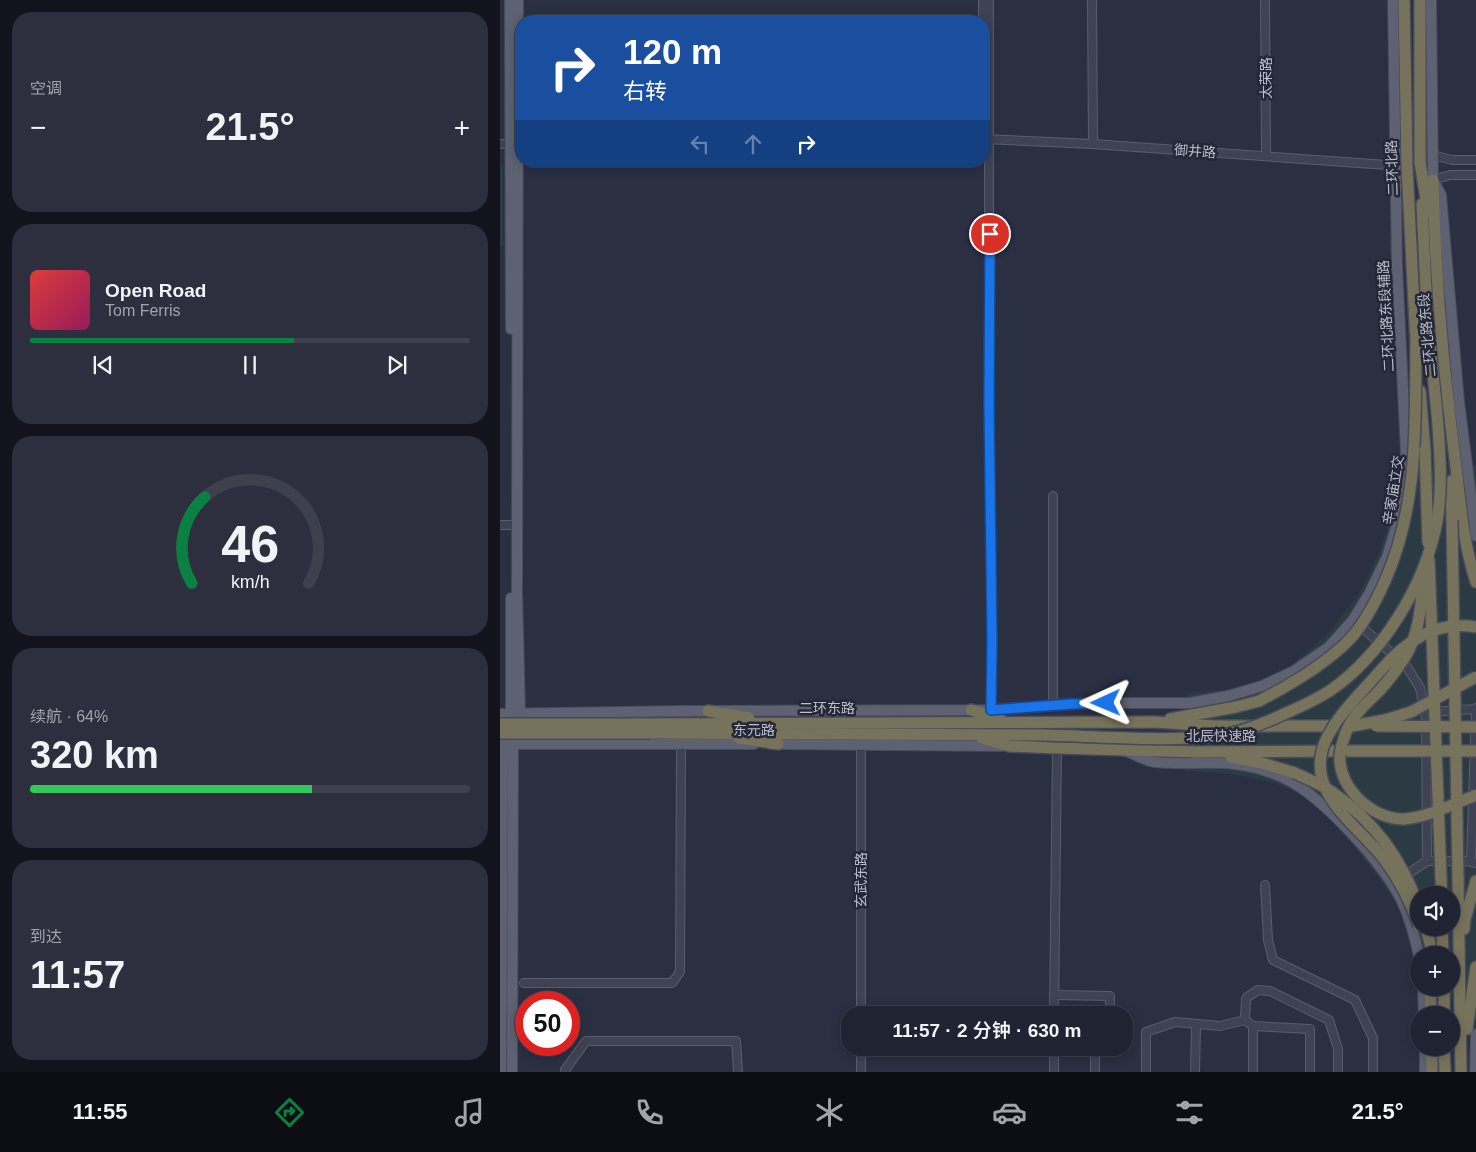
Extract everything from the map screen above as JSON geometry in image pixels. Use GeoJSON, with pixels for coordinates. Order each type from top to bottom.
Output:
{"type":"FeatureCollection","features":[{"type":"Feature","properties":{"kind":"highway","name":"二环北路"},"geometry":{"type":"LineString","coordinates":[[1404,0],[1407,167],[1416,334]]}},
{"type":"Feature","properties":{"kind":"highway","name":"二环北路"},"geometry":{"type":"LineString","coordinates":[[968,733],[1168,738],[1217,736],[1264,723],[1303,706],[1332,689],[1352,674],[1378,647],[1397,618],[1424,564],[1434,535],[1439,501],[1439,438],[1427,312],[1420,162],[1420,0]]}},
{"type":"Feature","properties":{"kind":"highway","name":"二环北路"},"geometry":{"type":"LineString","coordinates":[[1420,162],[1435,260]]}},
{"type":"Feature","properties":{"kind":"highway"},"geometry":{"type":"LineString","coordinates":[[1433,180],[1435,260]]}},
{"type":"Feature","properties":{"kind":"highway","name":"二环北路东段"},"geometry":{"type":"LineString","coordinates":[[1435,260],[1448,407]]}},
{"type":"Feature","properties":{"kind":"highway","name":"辛家庙立交"},"geometry":{"type":"LineString","coordinates":[[1416,334],[1425,450],[1442,886]]}},
{"type":"Feature","properties":{"kind":"highway","name":"辛家庙立交"},"geometry":{"type":"LineString","coordinates":[[1154,722],[1236,707],[1259,700],[1284,688],[1323,662],[1350,639],[1376,603],[1390,569],[1407,515],[1415,451],[1416,334]]}},
{"type":"Feature","properties":{"kind":"highway"},"geometry":{"type":"LineString","coordinates":[[1448,407],[1468,556],[1476,582]]}},
{"type":"Feature","properties":{"kind":"highway"},"geometry":{"type":"LineString","coordinates":[[1448,407],[1452,520],[1459,946]]}},
{"type":"Feature","properties":{"kind":"highway"},"geometry":{"type":"LineString","coordinates":[[1428,542],[1419,618],[1413,640],[1398,668],[1352,720],[1344,737],[1340,757],[1342,771],[1352,793],[1366,806],[1382,815],[1403,819],[1450,806],[1476,795]]}},
{"type":"Feature","properties":{"kind":"highway"},"geometry":{"type":"LineString","coordinates":[[1410,904],[1394,873],[1368,840],[1342,814],[1328,796],[1320,770],[1321,756],[1331,730],[1389,661],[1401,650],[1428,631],[1456,625],[1476,626]]}},
{"type":"Feature","properties":{"kind":"highway"},"geometry":{"type":"LineString","coordinates":[[1352,726],[1385,720],[1411,712],[1476,677]]}},
{"type":"Feature","properties":{"kind":"highway"},"geometry":{"type":"LineString","coordinates":[[971,710],[1011,722]]}},
{"type":"Feature","properties":{"kind":"highway"},"geometry":{"type":"LineString","coordinates":[[708,711],[780,723]]}},
{"type":"Feature","properties":{"kind":"highway","name":"北辰快速路"},"geometry":{"type":"LineString","coordinates":[[1154,722],[1215,726],[1476,728]]}},
{"type":"Feature","properties":{"kind":"highway","name":"二环东路"},"geometry":{"type":"LineString","coordinates":[[503,742],[652,728],[780,723],[1154,722]]}},
{"type":"Feature","properties":{"kind":"highway","name":"二环东路"},"geometry":{"type":"LineString","coordinates":[[500,724],[652,728]]}},
{"type":"Feature","properties":{"kind":"highway"},"geometry":{"type":"LineString","coordinates":[[652,728],[706,732],[968,733]]}},
{"type":"Feature","properties":{"kind":"highway"},"geometry":{"type":"LineString","coordinates":[[706,732],[778,744]]}},
{"type":"Feature","properties":{"kind":"highway","name":"北辰快速路"},"geometry":{"type":"LineString","coordinates":[[968,733],[1009,746],[1057,748],[1197,752],[1476,751]]}},
{"type":"Feature","properties":{"kind":"highway"},"geometry":{"type":"LineString","coordinates":[[1197,752],[1262,763],[1295,773],[1331,791],[1369,823],[1392,850],[1411,886]]}},
{"type":"Feature","properties":{"kind":"highway"},"geometry":{"type":"LineString","coordinates":[[1468,1033],[1460,976],[1465,919],[1476,881]]}},
{"type":"Feature","properties":{"kind":"highway"},"geometry":{"type":"LineString","coordinates":[[1462,1072],[1476,967]]}},
{"type":"Feature","properties":{"kind":"highway"},"geometry":{"type":"LineString","coordinates":[[1432,1056],[1432,1072]]}},
{"type":"Feature","properties":{"kind":"highway"},"geometry":{"type":"LineString","coordinates":[[1444,1056],[1445,1072]]}},
{"type":"Feature","properties":{"kind":"main road"},"geometry":{"type":"LineString","coordinates":[[501,1072],[503,742],[516,714],[517,592],[510,0]]}},
{"type":"Feature","properties":{"kind":"main road"},"geometry":{"type":"LineString","coordinates":[[517,15],[518,0]]}},
{"type":"Feature","properties":{"kind":"main road","name":"二环北路东段辅路"},"geometry":{"type":"LineString","coordinates":[[1053,705],[1190,703],[1228,696],[1262,686],[1294,671],[1329,647],[1353,620],[1370,592],[1386,557],[1398,521],[1406,452],[1394,166],[1393,0]]}},
{"type":"Feature","properties":{"kind":"main road"},"geometry":{"type":"LineString","coordinates":[[1431,0],[1433,180],[1440,195],[1459,402],[1476,536]]}},
{"type":"Feature","properties":{"kind":"main road"},"geometry":{"type":"LineString","coordinates":[[515,72],[512,143],[511,525],[516,714]]}},
{"type":"Feature","properties":{"kind":"main road","name":"东元路"},"geometry":{"type":"LineString","coordinates":[[500,714],[991,710],[1053,705]]}},
{"type":"Feature","properties":{"kind":"main road"},"geometry":{"type":"LineString","coordinates":[[503,742],[512,1072]]}},
{"type":"Feature","properties":{"kind":"main road","name":"东元路"},"geometry":{"type":"LineString","coordinates":[[503,742],[1009,746]]}},
{"type":"Feature","properties":{"kind":"main road"},"geometry":{"type":"LineString","coordinates":[[1123,749],[1153,762],[1234,764],[1286,778],[1305,790],[1358,841],[1392,884],[1402,901],[1413,929],[1417,946]]}},
{"type":"Feature","properties":{"kind":"main road"},"geometry":{"type":"LineString","coordinates":[[1468,1033],[1475,1072]]}},
{"type":"Feature","properties":{"kind":"main road"},"geometry":{"type":"LineString","coordinates":[[1425,1056],[1426,1072]]}},
{"type":"Feature","properties":{"kind":"street"},"geometry":{"type":"LineString","coordinates":[[983,0],[983,15]]}},
{"type":"Feature","properties":{"kind":"street"},"geometry":{"type":"LineString","coordinates":[[989,0],[989,15]]}},
{"type":"Feature","properties":{"kind":"street"},"geometry":{"type":"LineString","coordinates":[[1092,0],[1093,144]]}},
{"type":"Feature","properties":{"kind":"street","name":"太荣路"},"geometry":{"type":"LineString","coordinates":[[1265,0],[1266,156]]}},
{"type":"Feature","properties":{"kind":"street","name":"御井路"},"geometry":{"type":"LineString","coordinates":[[990,139],[1093,144],[1407,167]]}},
{"type":"Feature","properties":{"kind":"street"},"geometry":{"type":"LineString","coordinates":[[1432,155],[1452,160],[1476,160]]}},
{"type":"Feature","properties":{"kind":"street"},"geometry":{"type":"LineString","coordinates":[[987,167],[990,215],[991,710]]}},
{"type":"Feature","properties":{"kind":"street"},"geometry":{"type":"LineString","coordinates":[[1433,180],[1450,175],[1476,175]]}},
{"type":"Feature","properties":{"kind":"street"},"geometry":{"type":"LineString","coordinates":[[1053,496],[1053,705]]}},
{"type":"Feature","properties":{"kind":"street"},"geometry":{"type":"LineString","coordinates":[[500,525],[511,525]]}},
{"type":"Feature","properties":{"kind":"street"},"geometry":{"type":"LineString","coordinates":[[1353,620],[1407,667],[1420,688],[1425,712],[1428,861]]}},
{"type":"Feature","properties":{"kind":"street"},"geometry":{"type":"LineString","coordinates":[[1392,884],[1428,861],[1474,863],[1476,708],[1425,712]]}},
{"type":"Feature","properties":{"kind":"street"},"geometry":{"type":"LineString","coordinates":[[524,983],[672,983],[680,972],[682,744]]}},
{"type":"Feature","properties":{"kind":"street","name":"玄武东路"},"geometry":{"type":"LineString","coordinates":[[861,744],[861,1006]]}},
{"type":"Feature","properties":{"kind":"street"},"geometry":{"type":"LineString","coordinates":[[1054,1006],[1057,748]]}},
{"type":"Feature","properties":{"kind":"street"},"geometry":{"type":"LineString","coordinates":[[1265,885],[1268,940],[1273,960],[1355,1000],[1372,1038],[1373,1072]]}},
{"type":"Feature","properties":{"kind":"street"},"geometry":{"type":"LineString","coordinates":[[1245,1020],[1246,998],[1258,990],[1270,991],[1329,1020],[1338,1050],[1338,1072]]}},
{"type":"Feature","properties":{"kind":"street"},"geometry":{"type":"LineString","coordinates":[[1054,995],[1110,996],[1110,1006]]}},
{"type":"Feature","properties":{"kind":"street"},"geometry":{"type":"LineString","coordinates":[[1146,1072],[1146,1032],[1175,1022],[1220,1026],[1245,1020]]}},
{"type":"Feature","properties":{"kind":"street"},"geometry":{"type":"LineString","coordinates":[[1245,1020],[1253,1026],[1310,1029],[1310,1072]]}},
{"type":"Feature","properties":{"kind":"street"},"geometry":{"type":"LineString","coordinates":[[1195,1072],[1196,1024]]}},
{"type":"Feature","properties":{"kind":"street"},"geometry":{"type":"LineString","coordinates":[[1253,1026],[1253,1072]]}},
{"type":"Feature","properties":{"kind":"street"},"geometry":{"type":"LineString","coordinates":[[566,1072],[565,1070],[586,1041],[736,1041],[738,1072]]}},
{"type":"Feature","properties":{"kind":"street"},"geometry":{"type":"LineString","coordinates":[[861,1056],[861,1072]]}},
{"type":"Feature","properties":{"kind":"street"},"geometry":{"type":"LineString","coordinates":[[1054,1056],[1054,1072]]}},
{"type":"Feature","properties":{"kind":"street"},"geometry":{"type":"LineString","coordinates":[[1095,1056],[1095,1072]]}},
{"type":"Feature","properties":{"kind":"shaded area"},"geometry":{"type":"Polygon","coordinates":[[[500,163],[503,167],[503,247],[500,247],[500,163]]]}},
{"type":"Feature","properties":{"kind":"shaded area"},"geometry":{"type":"Polygon","coordinates":[[[1396,465],[1476,465],[1476,996],[1420,1001],[1419,996],[1460,996],[1460,946],[1412,946],[1404,919],[1386,888],[1340,830],[1309,800],[1283,786],[1256,778],[1185,771],[1187,693],[1248,687],[1291,666],[1330,631],[1360,592],[1379,552],[1394,510],[1396,465]]]}},
{"type":"Feature","properties":{"kind":"route"},"geometry":{"type":"LineString","coordinates":[[990,234],[991,710],[1106,703]]}}]}
